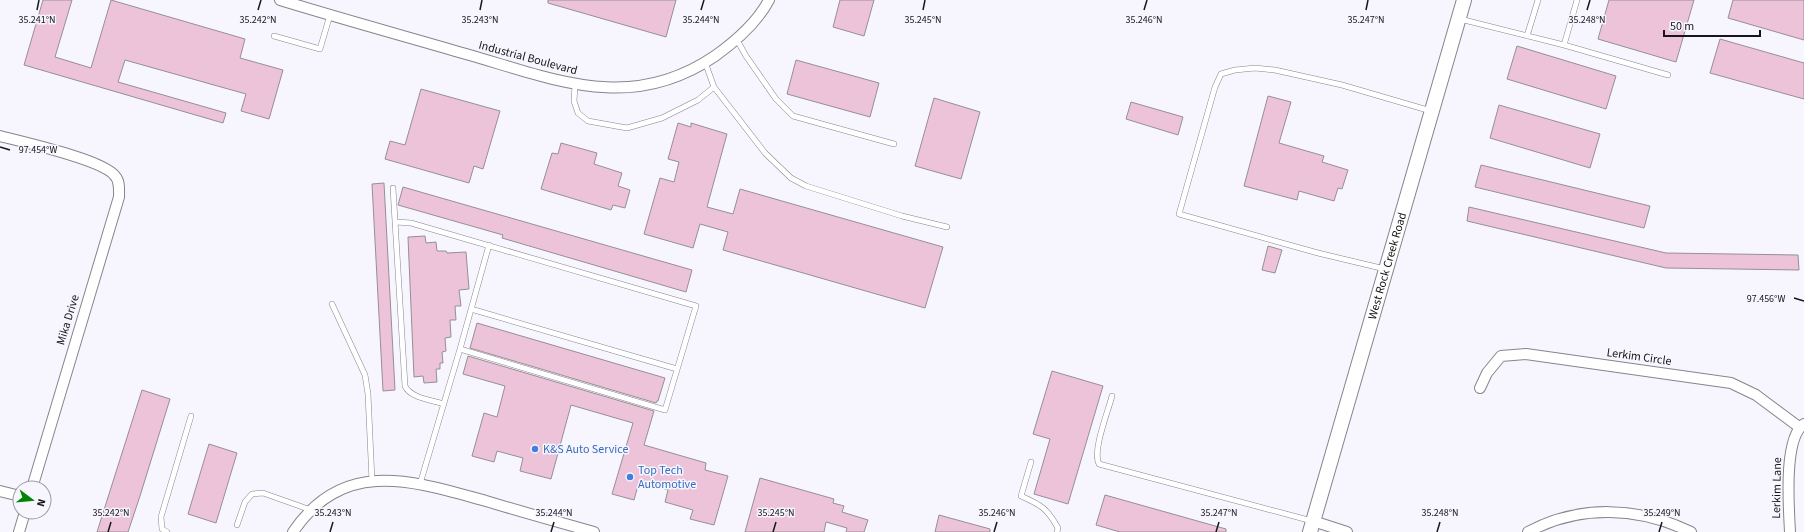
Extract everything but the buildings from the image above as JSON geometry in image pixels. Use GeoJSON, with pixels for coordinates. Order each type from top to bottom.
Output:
{"type":"FeatureCollection","features":[{"type":"Feature","properties":{"kind":"main road","name":"West Rock Creek Road"},"geometry":{"type":"LineString","coordinates":[[1312,527],[1464,0]]}},
{"type":"Feature","properties":{"kind":"street","name":"Industrial Boulevard"},"geometry":{"type":"LineString","coordinates":[[280,0],[543,78],[575,85],[606,89],[641,86],[675,78],[705,62],[737,40],[760,14],[769,0]]}},
{"type":"Feature","properties":{"kind":"street","name":"Mika Drive"},"geometry":{"type":"LineString","coordinates":[[0,136],[101,165],[117,177],[119,186],[118,196],[34,480]]}},
{"type":"Feature","properties":{"kind":"street","name":"Lerkim Circle"},"geometry":{"type":"LineString","coordinates":[[1480,388],[1487,373],[1501,356],[1526,354],[1731,384],[1756,395],[1801,426]]}},
{"type":"Feature","properties":{"kind":"street","name":"Lerkim Lane"},"geometry":{"type":"LineString","coordinates":[[1790,532],[1788,496],[1790,455],[1801,426]]}},
{"type":"Feature","properties":{"kind":"street"},"geometry":{"type":"LineString","coordinates":[[293,532],[311,510],[337,492],[349,486],[372,481],[394,480],[420,484],[594,532]]}},
{"type":"Feature","properties":{"kind":"street"},"geometry":{"type":"LineString","coordinates":[[0,491],[12,494]]}},
{"type":"Feature","properties":{"kind":"street"},"geometry":{"type":"LineString","coordinates":[[1528,532],[1565,517],[1586,513],[1604,512],[1637,514],[1653,518],[1691,532]]}},
{"type":"Feature","properties":{"kind":"street"},"geometry":{"type":"LineString","coordinates":[[19,532],[23,520]]}},
{"type":"Feature","properties":{"kind":"street"},"geometry":{"type":"LineString","coordinates":[[1312,527],[1347,532]]}},
{"type":"Feature","properties":{"kind":"lane"},"geometry":{"type":"LineString","coordinates":[[1527,36],[1538,0]]}},
{"type":"Feature","properties":{"kind":"lane"},"geometry":{"type":"LineString","coordinates":[[1564,46],[1577,0]]}},
{"type":"Feature","properties":{"kind":"lane"},"geometry":{"type":"LineString","coordinates":[[274,36],[320,49],[330,15]]}},
{"type":"Feature","properties":{"kind":"lane"},"geometry":{"type":"LineString","coordinates":[[1458,19],[1527,36],[1668,75]]}},
{"type":"Feature","properties":{"kind":"lane"},"geometry":{"type":"LineString","coordinates":[[737,40],[746,56],[776,99],[793,116],[894,144]]}},
{"type":"Feature","properties":{"kind":"lane"},"geometry":{"type":"LineString","coordinates":[[705,62],[714,87],[765,153],[791,178],[806,186],[902,216],[947,227]]}},
{"type":"Feature","properties":{"kind":"lane"},"geometry":{"type":"LineString","coordinates":[[1386,269],[1318,253],[1179,214],[1204,123],[1215,87],[1221,74],[1234,70],[1255,68],[1275,70],[1342,85],[1432,111]]}},
{"type":"Feature","properties":{"kind":"lane"},"geometry":{"type":"LineString","coordinates":[[575,85],[574,101],[578,113],[588,121],[627,128],[662,118],[698,100],[714,87]]}},
{"type":"Feature","properties":{"kind":"lane"},"geometry":{"type":"LineString","coordinates":[[393,188],[405,386],[409,392],[414,395],[444,404]]}},
{"type":"Feature","properties":{"kind":"lane"},"geometry":{"type":"LineString","coordinates":[[396,222],[410,223],[489,245],[696,306],[665,410],[460,349]]}},
{"type":"Feature","properties":{"kind":"lane"},"geometry":{"type":"LineString","coordinates":[[420,484],[489,245]]}},
{"type":"Feature","properties":{"kind":"lane"},"geometry":{"type":"LineString","coordinates":[[332,304],[365,375],[368,394],[372,481]]}},
{"type":"Feature","properties":{"kind":"lane"},"geometry":{"type":"LineString","coordinates":[[471,309],[677,369]]}},
{"type":"Feature","properties":{"kind":"lane"},"geometry":{"type":"LineString","coordinates":[[1112,396],[1097,448],[1096,459],[1099,464],[1312,527]]}},
{"type":"Feature","properties":{"kind":"lane"},"geometry":{"type":"LineString","coordinates":[[167,532],[162,529],[161,517],[191,416]]}},
{"type":"Feature","properties":{"kind":"lane"},"geometry":{"type":"LineString","coordinates":[[1031,462],[1021,496],[1041,505],[1051,516],[1058,528],[1057,532]]}},
{"type":"Feature","properties":{"kind":"lane"},"geometry":{"type":"LineString","coordinates":[[238,525],[245,502],[252,494],[263,494],[311,510]]}},
{"type":"Feature","properties":{"kind":"place","name":"K&S Auto Service"},"geometry":{"type":"Point","coordinates":[535,449]}},
{"type":"Feature","properties":{"kind":"place","name":"Top Tech Automotive"},"geometry":{"type":"Point","coordinates":[630,477]}}]}
